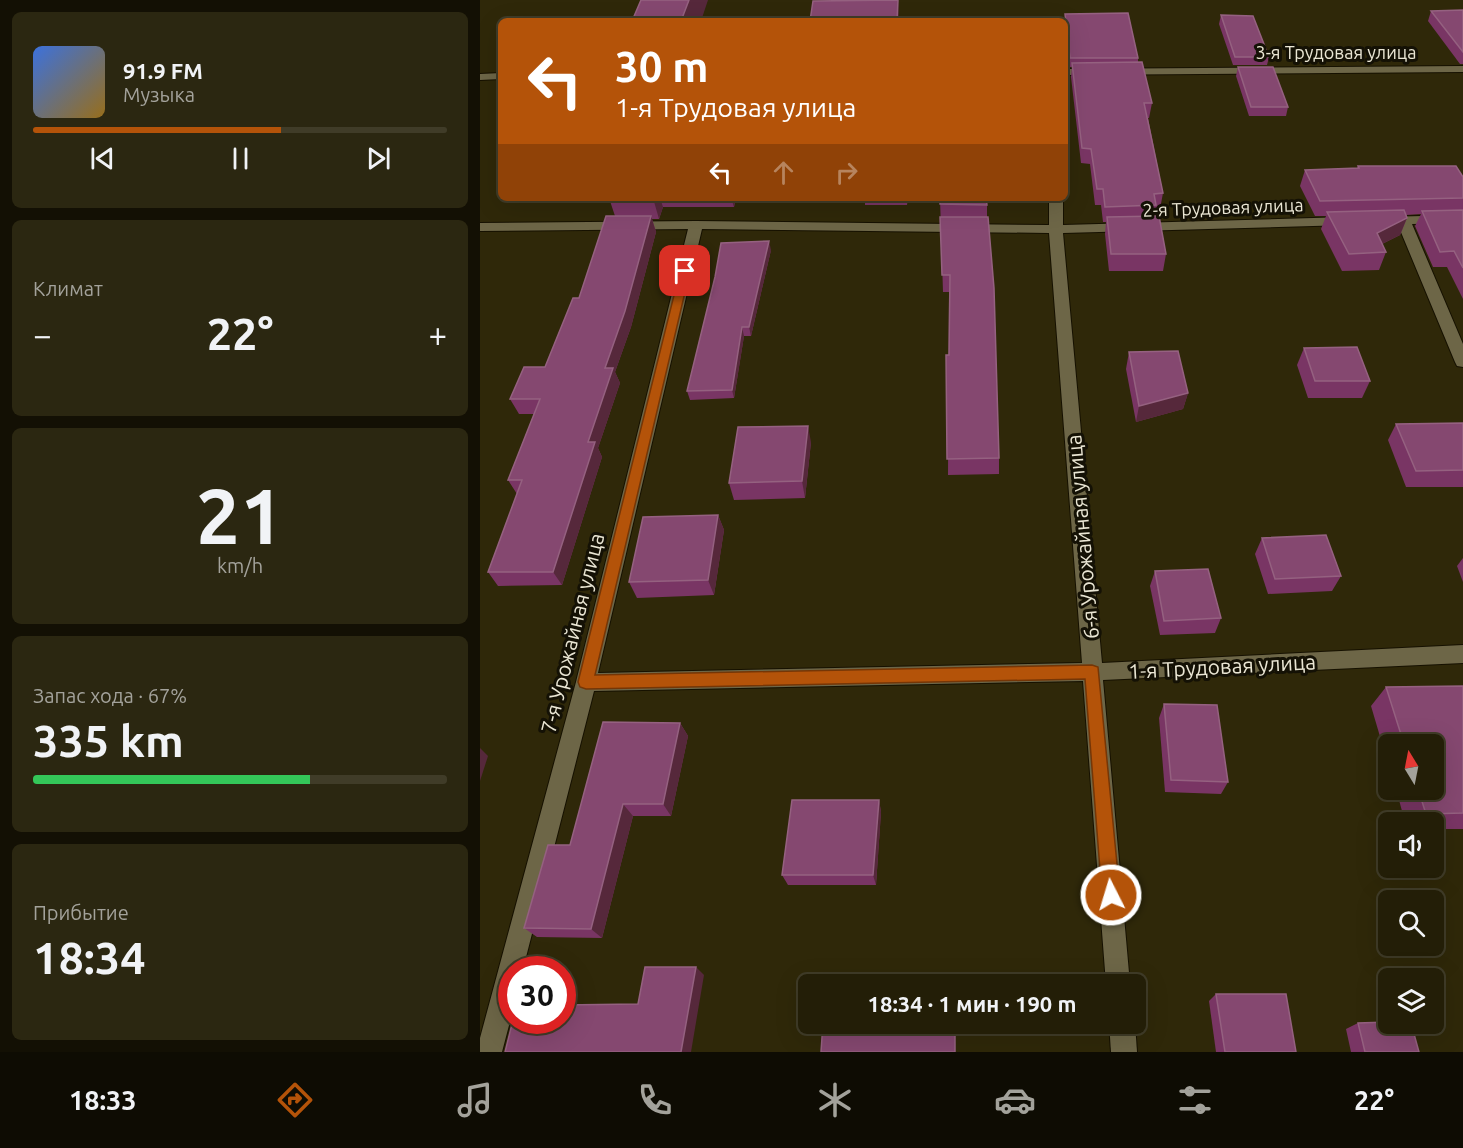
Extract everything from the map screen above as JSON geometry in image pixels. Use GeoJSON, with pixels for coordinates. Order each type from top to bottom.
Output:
{"type":"FeatureCollection","features":[{"type":"Feature","properties":{"kind":"street","name":"3-я Трудовая улица"},"geometry":{"type":"LineString","coordinates":[[1068,72],[1463,69]]}},
{"type":"Feature","properties":{"kind":"street"},"geometry":{"type":"LineString","coordinates":[[480,77],[498,76]]}},
{"type":"Feature","properties":{"kind":"street","name":"6-я Урожайная улица"},"geometry":{"type":"LineString","coordinates":[[1056,201],[1056,229],[1117,974]]}},
{"type":"Feature","properties":{"kind":"street","name":"2-я Трудовая улица"},"geometry":{"type":"LineString","coordinates":[[480,227],[696,225],[1056,229],[1463,219]]}},
{"type":"Feature","properties":{"kind":"street"},"geometry":{"type":"LineString","coordinates":[[1402,220],[1463,362]]}},
{"type":"Feature","properties":{"kind":"street","name":"7-я Урожайная улица"},"geometry":{"type":"LineString","coordinates":[[489,1052],[586,682],[696,225]]}},
{"type":"Feature","properties":{"kind":"street","name":"1-я Трудовая улица"},"geometry":{"type":"LineString","coordinates":[[586,682],[1092,672],[1463,654]]}},
{"type":"Feature","properties":{"kind":"street"},"geometry":{"type":"LineString","coordinates":[[1123,1034],[1124,1052]]}},
{"type":"Feature","properties":{"kind":"building"},"geometry":{"type":"Polygon","coordinates":[[[641,0],[689,0],[682,18],[633,18],[641,0]]]}},
{"type":"Feature","properties":{"kind":"building"},"geometry":{"type":"Polygon","coordinates":[[[898,0],[897,18],[810,18],[813,1],[898,0]]]}},
{"type":"Feature","properties":{"kind":"building"},"geometry":{"type":"Polygon","coordinates":[[[1463,10],[1463,52],[1431,11],[1463,10]]]}},
{"type":"Feature","properties":{"kind":"building"},"geometry":{"type":"Polygon","coordinates":[[[1128,13],[1138,58],[1070,58],[1068,18],[1065,18],[1065,14],[1128,13]]]}},
{"type":"Feature","properties":{"kind":"building"},"geometry":{"type":"Polygon","coordinates":[[[1221,15],[1253,16],[1269,57],[1235,57],[1221,15]]]}},
{"type":"Feature","properties":{"kind":"building"},"geometry":{"type":"Polygon","coordinates":[[[1142,62],[1152,103],[1144,103],[1163,193],[1154,194],[1156,205],[1105,207],[1103,189],[1097,189],[1091,149],[1082,148],[1072,63],[1142,62]]]}},
{"type":"Feature","properties":{"kind":"building"},"geometry":{"type":"Polygon","coordinates":[[[1238,67],[1273,67],[1288,107],[1251,107],[1238,67]]]}},
{"type":"Feature","properties":{"kind":"building"},"geometry":{"type":"Polygon","coordinates":[[[1358,166],[1456,166],[1463,177],[1463,198],[1320,201],[1305,170],[1359,168],[1358,166]]]}},
{"type":"Feature","properties":{"kind":"building"},"geometry":{"type":"Polygon","coordinates":[[[940,201],[986,201],[987,205],[940,204],[940,201]]]}},
{"type":"Feature","properties":{"kind":"building"},"geometry":{"type":"Polygon","coordinates":[[[1404,210],[1407,218],[1377,233],[1386,252],[1349,254],[1327,212],[1404,210]]]}},
{"type":"Feature","properties":{"kind":"building"},"geometry":{"type":"Polygon","coordinates":[[[1463,210],[1463,268],[1454,251],[1440,252],[1422,211],[1463,210]]]}},
{"type":"Feature","properties":{"kind":"building"},"geometry":{"type":"Polygon","coordinates":[[[606,216],[651,216],[625,311],[605,368],[613,368],[588,442],[595,442],[553,572],[488,572],[522,480],[508,480],[540,399],[510,399],[524,367],[545,367],[573,298],[579,298],[606,216]]]}},
{"type":"Feature","properties":{"kind":"building"},"geometry":{"type":"Polygon","coordinates":[[[1159,216],[1166,254],[1111,254],[1107,217],[1159,216]]]}},
{"type":"Feature","properties":{"kind":"building"},"geometry":{"type":"Polygon","coordinates":[[[940,217],[988,217],[994,288],[999,458],[947,459],[946,355],[949,355],[950,275],[942,275],[940,217]]]}},
{"type":"Feature","properties":{"kind":"building"},"geometry":{"type":"Polygon","coordinates":[[[769,241],[749,327],[742,327],[732,390],[687,391],[721,243],[769,241]]]}},
{"type":"Feature","properties":{"kind":"building"},"geometry":{"type":"Polygon","coordinates":[[[1357,347],[1370,381],[1315,381],[1304,348],[1357,347]]]}},
{"type":"Feature","properties":{"kind":"building"},"geometry":{"type":"Polygon","coordinates":[[[1178,351],[1188,393],[1139,406],[1129,352],[1178,351]]]}},
{"type":"Feature","properties":{"kind":"building"},"geometry":{"type":"Polygon","coordinates":[[[1463,423],[1463,470],[1416,471],[1396,424],[1463,423]]]}},
{"type":"Feature","properties":{"kind":"building"},"geometry":{"type":"Polygon","coordinates":[[[808,426],[802,481],[729,483],[738,427],[808,426]]]}},
{"type":"Feature","properties":{"kind":"building"},"geometry":{"type":"Polygon","coordinates":[[[718,515],[708,580],[629,582],[643,517],[718,515]]]}},
{"type":"Feature","properties":{"kind":"building"},"geometry":{"type":"Polygon","coordinates":[[[1326,535],[1341,576],[1275,579],[1262,538],[1326,535]]]}},
{"type":"Feature","properties":{"kind":"building"},"geometry":{"type":"Polygon","coordinates":[[[1208,569],[1221,618],[1164,621],[1155,571],[1208,569]]]}},
{"type":"Feature","properties":{"kind":"building"},"geometry":{"type":"Polygon","coordinates":[[[1463,686],[1463,813],[1425,812],[1422,800],[1444,800],[1444,734],[1401,734],[1386,687],[1463,686]]]}},
{"type":"Feature","properties":{"kind":"building"},"geometry":{"type":"Polygon","coordinates":[[[1164,704],[1217,705],[1228,782],[1171,780],[1164,704]]]}},
{"type":"Feature","properties":{"kind":"building"},"geometry":{"type":"Polygon","coordinates":[[[603,722],[680,723],[663,804],[623,804],[591,929],[524,928],[548,845],[570,845],[603,722]]]}},
{"type":"Feature","properties":{"kind":"building"},"geometry":{"type":"Polygon","coordinates":[[[792,800],[879,800],[873,875],[782,875],[792,800]]]}},
{"type":"Feature","properties":{"kind":"building"},"geometry":{"type":"Polygon","coordinates":[[[645,967],[696,967],[681,1052],[505,1052],[510,1034],[576,1034],[576,1005],[638,1004],[645,967]]]}},
{"type":"Feature","properties":{"kind":"building"},"geometry":{"type":"Polygon","coordinates":[[[1216,994],[1286,994],[1296,1052],[1225,1052],[1216,994]]]}},
{"type":"Feature","properties":{"kind":"building"},"geometry":{"type":"Polygon","coordinates":[[[1378,1022],[1378,1034],[1414,1034],[1419,1052],[1365,1052],[1358,1023],[1378,1022]]]}},
{"type":"Feature","properties":{"kind":"building"},"geometry":{"type":"Polygon","coordinates":[[[822,1034],[955,1034],[955,1052],[821,1052],[822,1034]]]}},
{"type":"Feature","properties":{"kind":"route"},"geometry":{"type":"LineString","coordinates":[[685,271],[586,682],[1092,672],[1111,895]]}}]}
